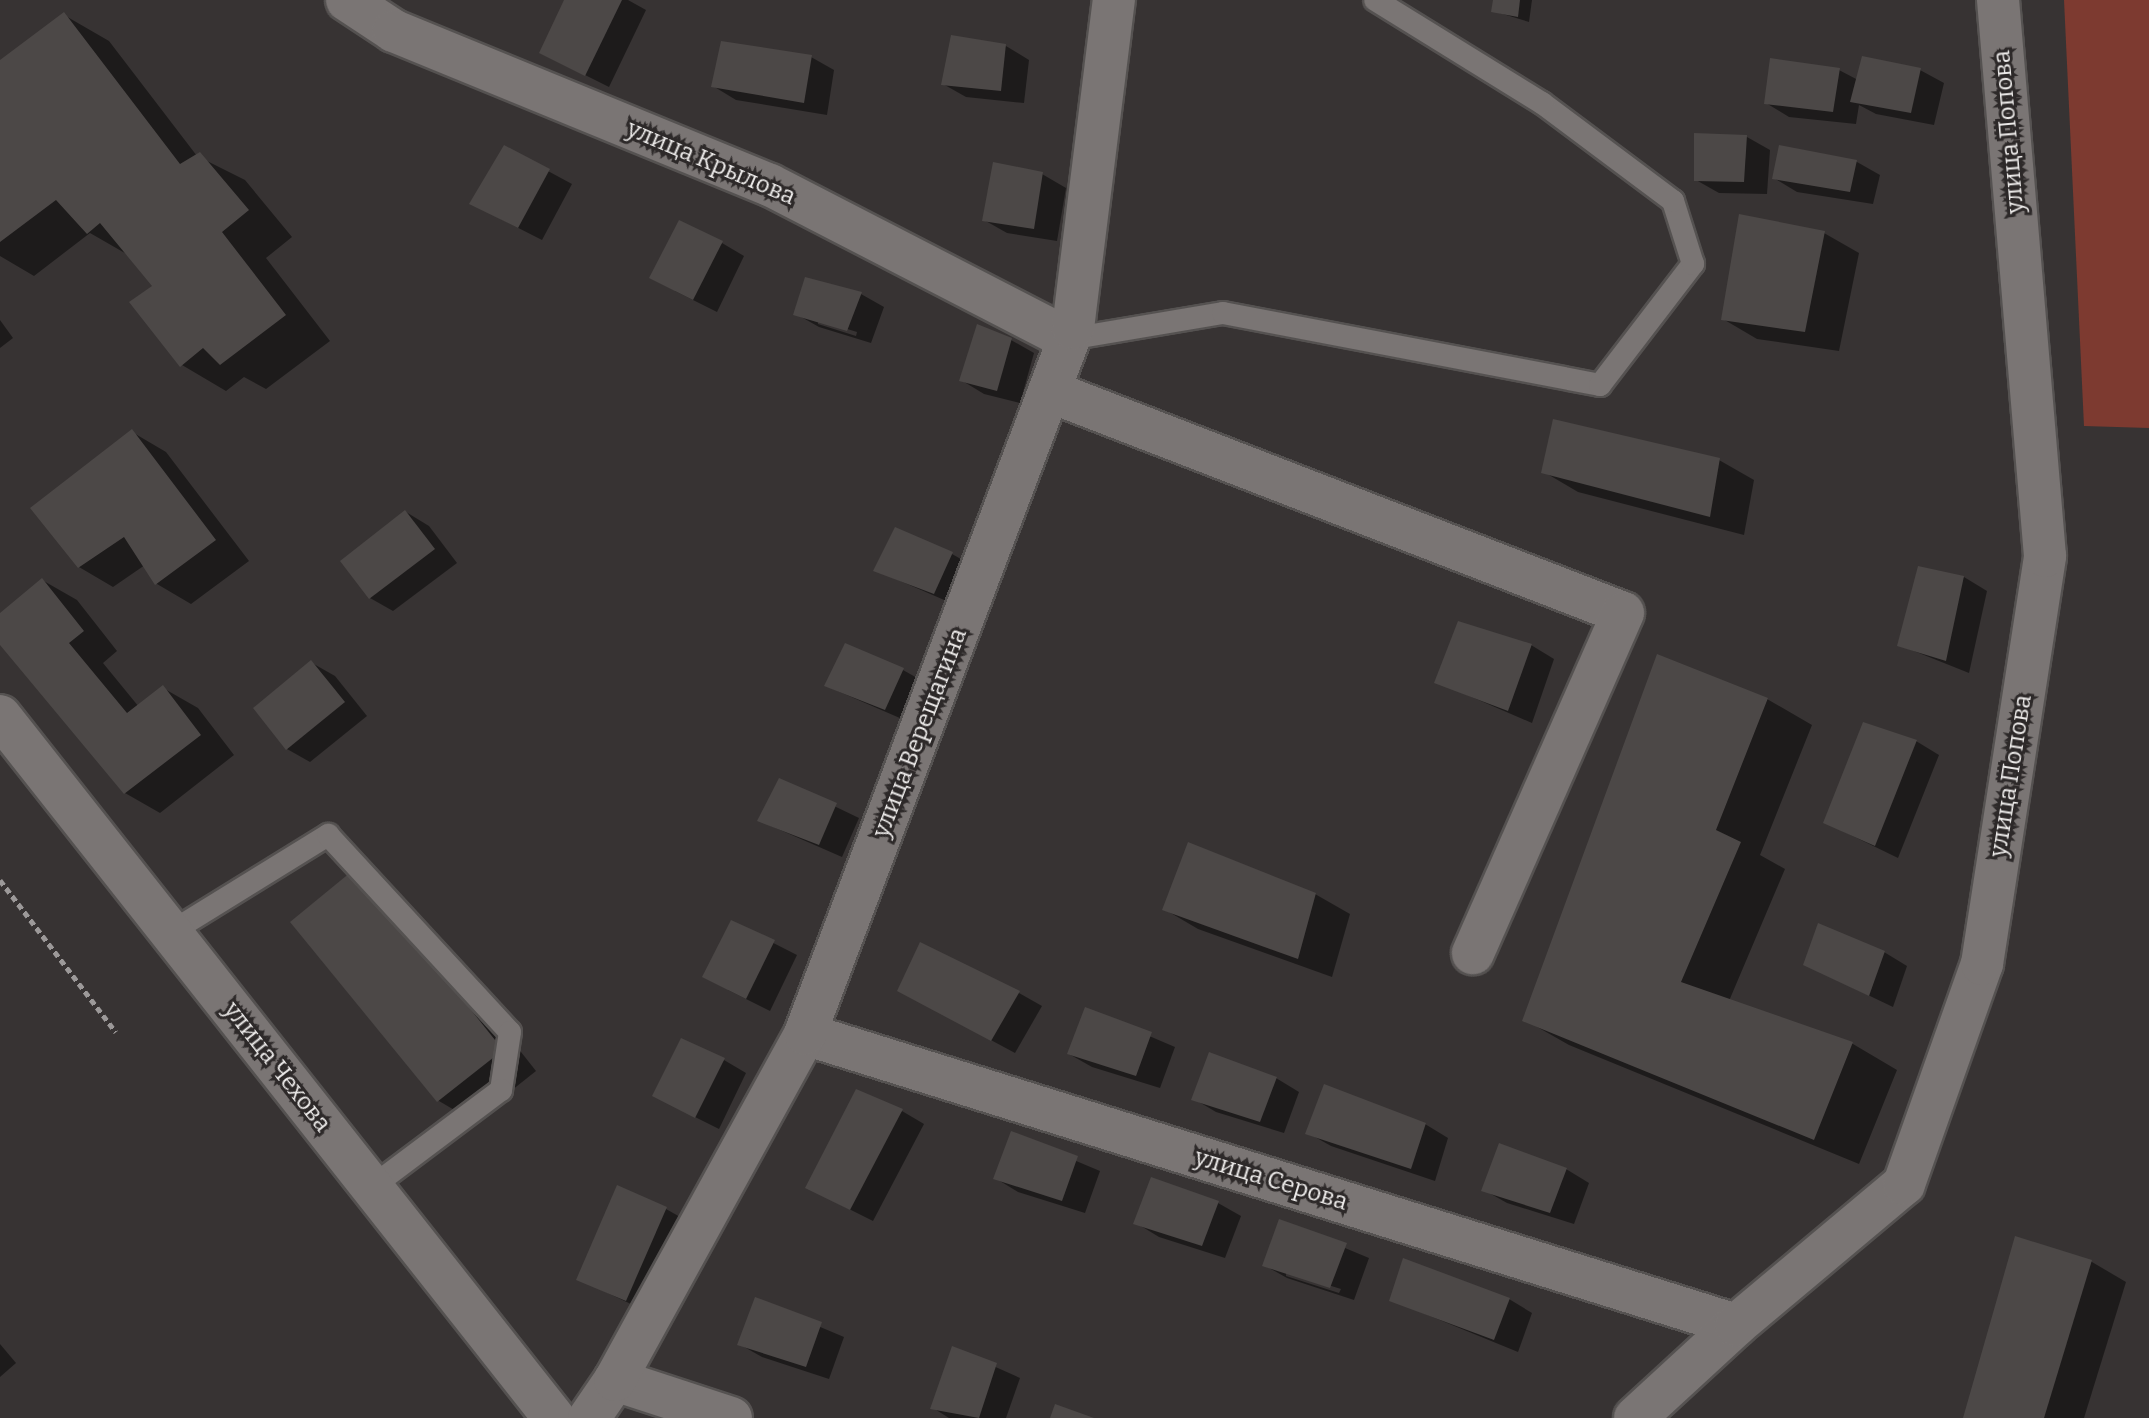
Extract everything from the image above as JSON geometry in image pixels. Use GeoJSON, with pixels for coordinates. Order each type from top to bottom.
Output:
{"type":"FeatureCollection","features":[{"type":"Feature","properties":{"kind":"street","name":"улица Крылова"},"geometry":{"type":"LineString","coordinates":[[347,0],[394,31],[770,185],[1069,339]]}},
{"type":"Feature","properties":{"kind":"street","name":"улица Попова"},"geometry":{"type":"LineString","coordinates":[[1635,1418],[1736,1325],[1904,1184],[1982,964],[2045,556],[1998,0]]}},
{"type":"Feature","properties":{"kind":"street","name":"улица Верещагина"},"geometry":{"type":"LineString","coordinates":[[589,1418],[615,1380],[805,1034],[1069,339],[1123,3]]}},
{"type":"Feature","properties":{"kind":"street"},"geometry":{"type":"LineString","coordinates":[[1049,391],[1623,613],[1473,953]]}},
{"type":"Feature","properties":{"kind":"street","name":"улица Чехова"},"geometry":{"type":"LineString","coordinates":[[0,716],[554,1418]]}},
{"type":"Feature","properties":{"kind":"street","name":"улица Серова"},"geometry":{"type":"LineString","coordinates":[[805,1034],[1736,1325]]}},
{"type":"Feature","properties":{"kind":"street"},"geometry":{"type":"LineString","coordinates":[[615,1380],[731,1418]]}},
{"type":"Feature","properties":{"kind":"lane"},"geometry":{"type":"LineString","coordinates":[[1069,339],[1223,313],[1600,385],[1693,264],[1673,201],[1542,103],[1375,0]]}},
{"type":"Feature","properties":{"kind":"lane"},"geometry":{"type":"LineString","coordinates":[[171,932],[328,835],[510,1032],[501,1090],[372,1187]]}},
{"type":"Feature","properties":{"kind":"path"},"geometry":{"type":"LineString","coordinates":[[0,880],[116,1032]]}},
{"type":"Feature","properties":{"kind":"shaded area"},"geometry":{"type":"Polygon","coordinates":[[[2064,0],[2149,0],[2149,428],[2084,426],[2064,0]]]}},
{"type":"Feature","properties":{"kind":"building"},"geometry":{"type":"Polygon","coordinates":[[[564,0],[622,0],[585,76],[539,53],[564,0]]]}},
{"type":"Feature","properties":{"kind":"building"},"geometry":{"type":"Polygon","coordinates":[[[1493,0],[1520,0],[1518,17],[1491,12],[1493,0]]]}},
{"type":"Feature","properties":{"kind":"building"},"geometry":{"type":"Polygon","coordinates":[[[64,12],[180,164],[200,152],[249,210],[222,232],[286,315],[220,365],[203,348],[180,367],[129,302],[152,286],[100,223],[87,234],[56,200],[0,242],[0,60],[64,12]]]}},
{"type":"Feature","properties":{"kind":"building"},"geometry":{"type":"Polygon","coordinates":[[[951,35],[1006,44],[1001,91],[941,85],[951,35]]]}},
{"type":"Feature","properties":{"kind":"building"},"geometry":{"type":"Polygon","coordinates":[[[721,41],[812,55],[804,103],[711,87],[721,41]]]}},
{"type":"Feature","properties":{"kind":"building"},"geometry":{"type":"Polygon","coordinates":[[[1862,56],[1921,68],[1911,113],[1850,102],[1862,56]]]}},
{"type":"Feature","properties":{"kind":"building"},"geometry":{"type":"Polygon","coordinates":[[[1770,58],[1840,68],[1833,112],[1764,104],[1770,58]]]}},
{"type":"Feature","properties":{"kind":"building"},"geometry":{"type":"Polygon","coordinates":[[[1694,133],[1747,135],[1744,182],[1694,181],[1694,133]]]}},
{"type":"Feature","properties":{"kind":"building"},"geometry":{"type":"Polygon","coordinates":[[[504,145],[550,169],[518,228],[469,204],[504,145]]]}},
{"type":"Feature","properties":{"kind":"building"},"geometry":{"type":"Polygon","coordinates":[[[1779,145],[1857,160],[1850,192],[1772,179],[1779,145]]]}},
{"type":"Feature","properties":{"kind":"building"},"geometry":{"type":"Polygon","coordinates":[[[993,162],[1043,172],[1034,229],[982,221],[993,162]]]}},
{"type":"Feature","properties":{"kind":"building"},"geometry":{"type":"Polygon","coordinates":[[[1739,214],[1825,231],[1805,332],[1721,320],[1739,214]]]}},
{"type":"Feature","properties":{"kind":"building"},"geometry":{"type":"Polygon","coordinates":[[[679,220],[723,241],[693,300],[649,278],[679,220]]]}},
{"type":"Feature","properties":{"kind":"building"},"geometry":{"type":"Polygon","coordinates":[[[805,277],[862,292],[847,331],[793,315],[805,277]]]}},
{"type":"Feature","properties":{"kind":"building"},"geometry":{"type":"Polygon","coordinates":[[[977,324],[1012,338],[997,391],[959,381],[977,324]]]}},
{"type":"Feature","properties":{"kind":"building"},"geometry":{"type":"Polygon","coordinates":[[[1553,419],[1720,458],[1710,517],[1541,473],[1553,419]]]}},
{"type":"Feature","properties":{"kind":"building"},"geometry":{"type":"Polygon","coordinates":[[[132,429],[216,540],[155,585],[124,537],[78,568],[30,508],[132,429]]]}},
{"type":"Feature","properties":{"kind":"building"},"geometry":{"type":"Polygon","coordinates":[[[405,510],[435,549],[369,599],[340,561],[405,510]]]}},
{"type":"Feature","properties":{"kind":"building"},"geometry":{"type":"Polygon","coordinates":[[[895,527],[953,552],[934,594],[873,571],[895,527]]]}},
{"type":"Feature","properties":{"kind":"building"},"geometry":{"type":"Polygon","coordinates":[[[1918,566],[1964,576],[1946,661],[1897,646],[1918,566]]]}},
{"type":"Feature","properties":{"kind":"building"},"geometry":{"type":"Polygon","coordinates":[[[42,578],[84,631],[69,643],[127,713],[163,685],[201,735],[124,794],[0,645],[0,613],[42,578]]]}},
{"type":"Feature","properties":{"kind":"building"},"geometry":{"type":"Polygon","coordinates":[[[1458,621],[1532,644],[1508,711],[1434,683],[1458,621]]]}},
{"type":"Feature","properties":{"kind":"building"},"geometry":{"type":"Polygon","coordinates":[[[845,643],[904,668],[885,710],[824,686],[845,643]]]}},
{"type":"Feature","properties":{"kind":"building"},"geometry":{"type":"Polygon","coordinates":[[[1657,654],[1768,698],[1716,830],[1741,842],[1681,982],[1853,1042],[1814,1140],[1522,1021],[1657,654]]]}},
{"type":"Feature","properties":{"kind":"building"},"geometry":{"type":"Polygon","coordinates":[[[311,660],[345,702],[286,750],[253,708],[311,660]]]}},
{"type":"Feature","properties":{"kind":"building"},"geometry":{"type":"Polygon","coordinates":[[[1863,722],[1917,740],[1875,846],[1823,823],[1863,722]]]}},
{"type":"Feature","properties":{"kind":"building"},"geometry":{"type":"Polygon","coordinates":[[[779,778],[837,803],[819,845],[757,821],[779,778]]]}},
{"type":"Feature","properties":{"kind":"building"},"geometry":{"type":"Polygon","coordinates":[[[1188,842],[1316,893],[1298,959],[1162,910],[1188,842]]]}},
{"type":"Feature","properties":{"kind":"building"},"geometry":{"type":"Polygon","coordinates":[[[357,867],[503,1050],[437,1102],[290,922],[357,867]]]}},
{"type":"Feature","properties":{"kind":"building"},"geometry":{"type":"Polygon","coordinates":[[[731,920],[775,940],[746,999],[702,977],[731,920]]]}},
{"type":"Feature","properties":{"kind":"building"},"geometry":{"type":"Polygon","coordinates":[[[1818,923],[1885,951],[1869,996],[1803,965],[1818,923]]]}},
{"type":"Feature","properties":{"kind":"building"},"geometry":{"type":"Polygon","coordinates":[[[920,942],[1020,991],[991,1041],[897,991],[920,942]]]}},
{"type":"Feature","properties":{"kind":"building"},"geometry":{"type":"Polygon","coordinates":[[[1085,1007],[1152,1032],[1136,1076],[1067,1054],[1085,1007]]]}},
{"type":"Feature","properties":{"kind":"building"},"geometry":{"type":"Polygon","coordinates":[[[681,1038],[725,1058],[695,1118],[652,1096],[681,1038]]]}},
{"type":"Feature","properties":{"kind":"building"},"geometry":{"type":"Polygon","coordinates":[[[1209,1052],[1277,1077],[1260,1122],[1191,1100],[1209,1052]]]}},
{"type":"Feature","properties":{"kind":"building"},"geometry":{"type":"Polygon","coordinates":[[[1324,1084],[1426,1123],[1411,1169],[1305,1134],[1324,1084]]]}},
{"type":"Feature","properties":{"kind":"building"},"geometry":{"type":"Polygon","coordinates":[[[856,1089],[903,1109],[850,1210],[805,1188],[856,1089]]]}},
{"type":"Feature","properties":{"kind":"building"},"geometry":{"type":"Polygon","coordinates":[[[1011,1131],[1078,1156],[1062,1201],[993,1179],[1011,1131]]]}},
{"type":"Feature","properties":{"kind":"building"},"geometry":{"type":"Polygon","coordinates":[[[1499,1143],[1567,1168],[1550,1213],[1481,1191],[1499,1143]]]}},
{"type":"Feature","properties":{"kind":"building"},"geometry":{"type":"Polygon","coordinates":[[[1151,1177],[1219,1201],[1202,1246],[1133,1224],[1151,1177]]]}},
{"type":"Feature","properties":{"kind":"building"},"geometry":{"type":"Polygon","coordinates":[[[617,1185],[667,1207],[626,1301],[576,1280],[617,1185]]]}},
{"type":"Feature","properties":{"kind":"building"},"geometry":{"type":"Polygon","coordinates":[[[1279,1219],[1347,1243],[1330,1288],[1262,1266],[1279,1219]]]}},
{"type":"Feature","properties":{"kind":"building"},"geometry":{"type":"Polygon","coordinates":[[[2015,1236],[2092,1260],[2044,1418],[1963,1418],[2015,1236]]]}},
{"type":"Feature","properties":{"kind":"building"},"geometry":{"type":"Polygon","coordinates":[[[1403,1258],[1510,1298],[1494,1340],[1389,1301],[1403,1258]]]}},
{"type":"Feature","properties":{"kind":"building"},"geometry":{"type":"Polygon","coordinates":[[[755,1297],[822,1322],[806,1367],[737,1345],[755,1297]]]}},
{"type":"Feature","properties":{"kind":"building"},"geometry":{"type":"Polygon","coordinates":[[[952,1346],[997,1363],[979,1418],[930,1409],[952,1346]]]}},
{"type":"Feature","properties":{"kind":"building"},"geometry":{"type":"Polygon","coordinates":[[[1055,1404],[1094,1418],[1050,1418],[1055,1404]]]}}]}
